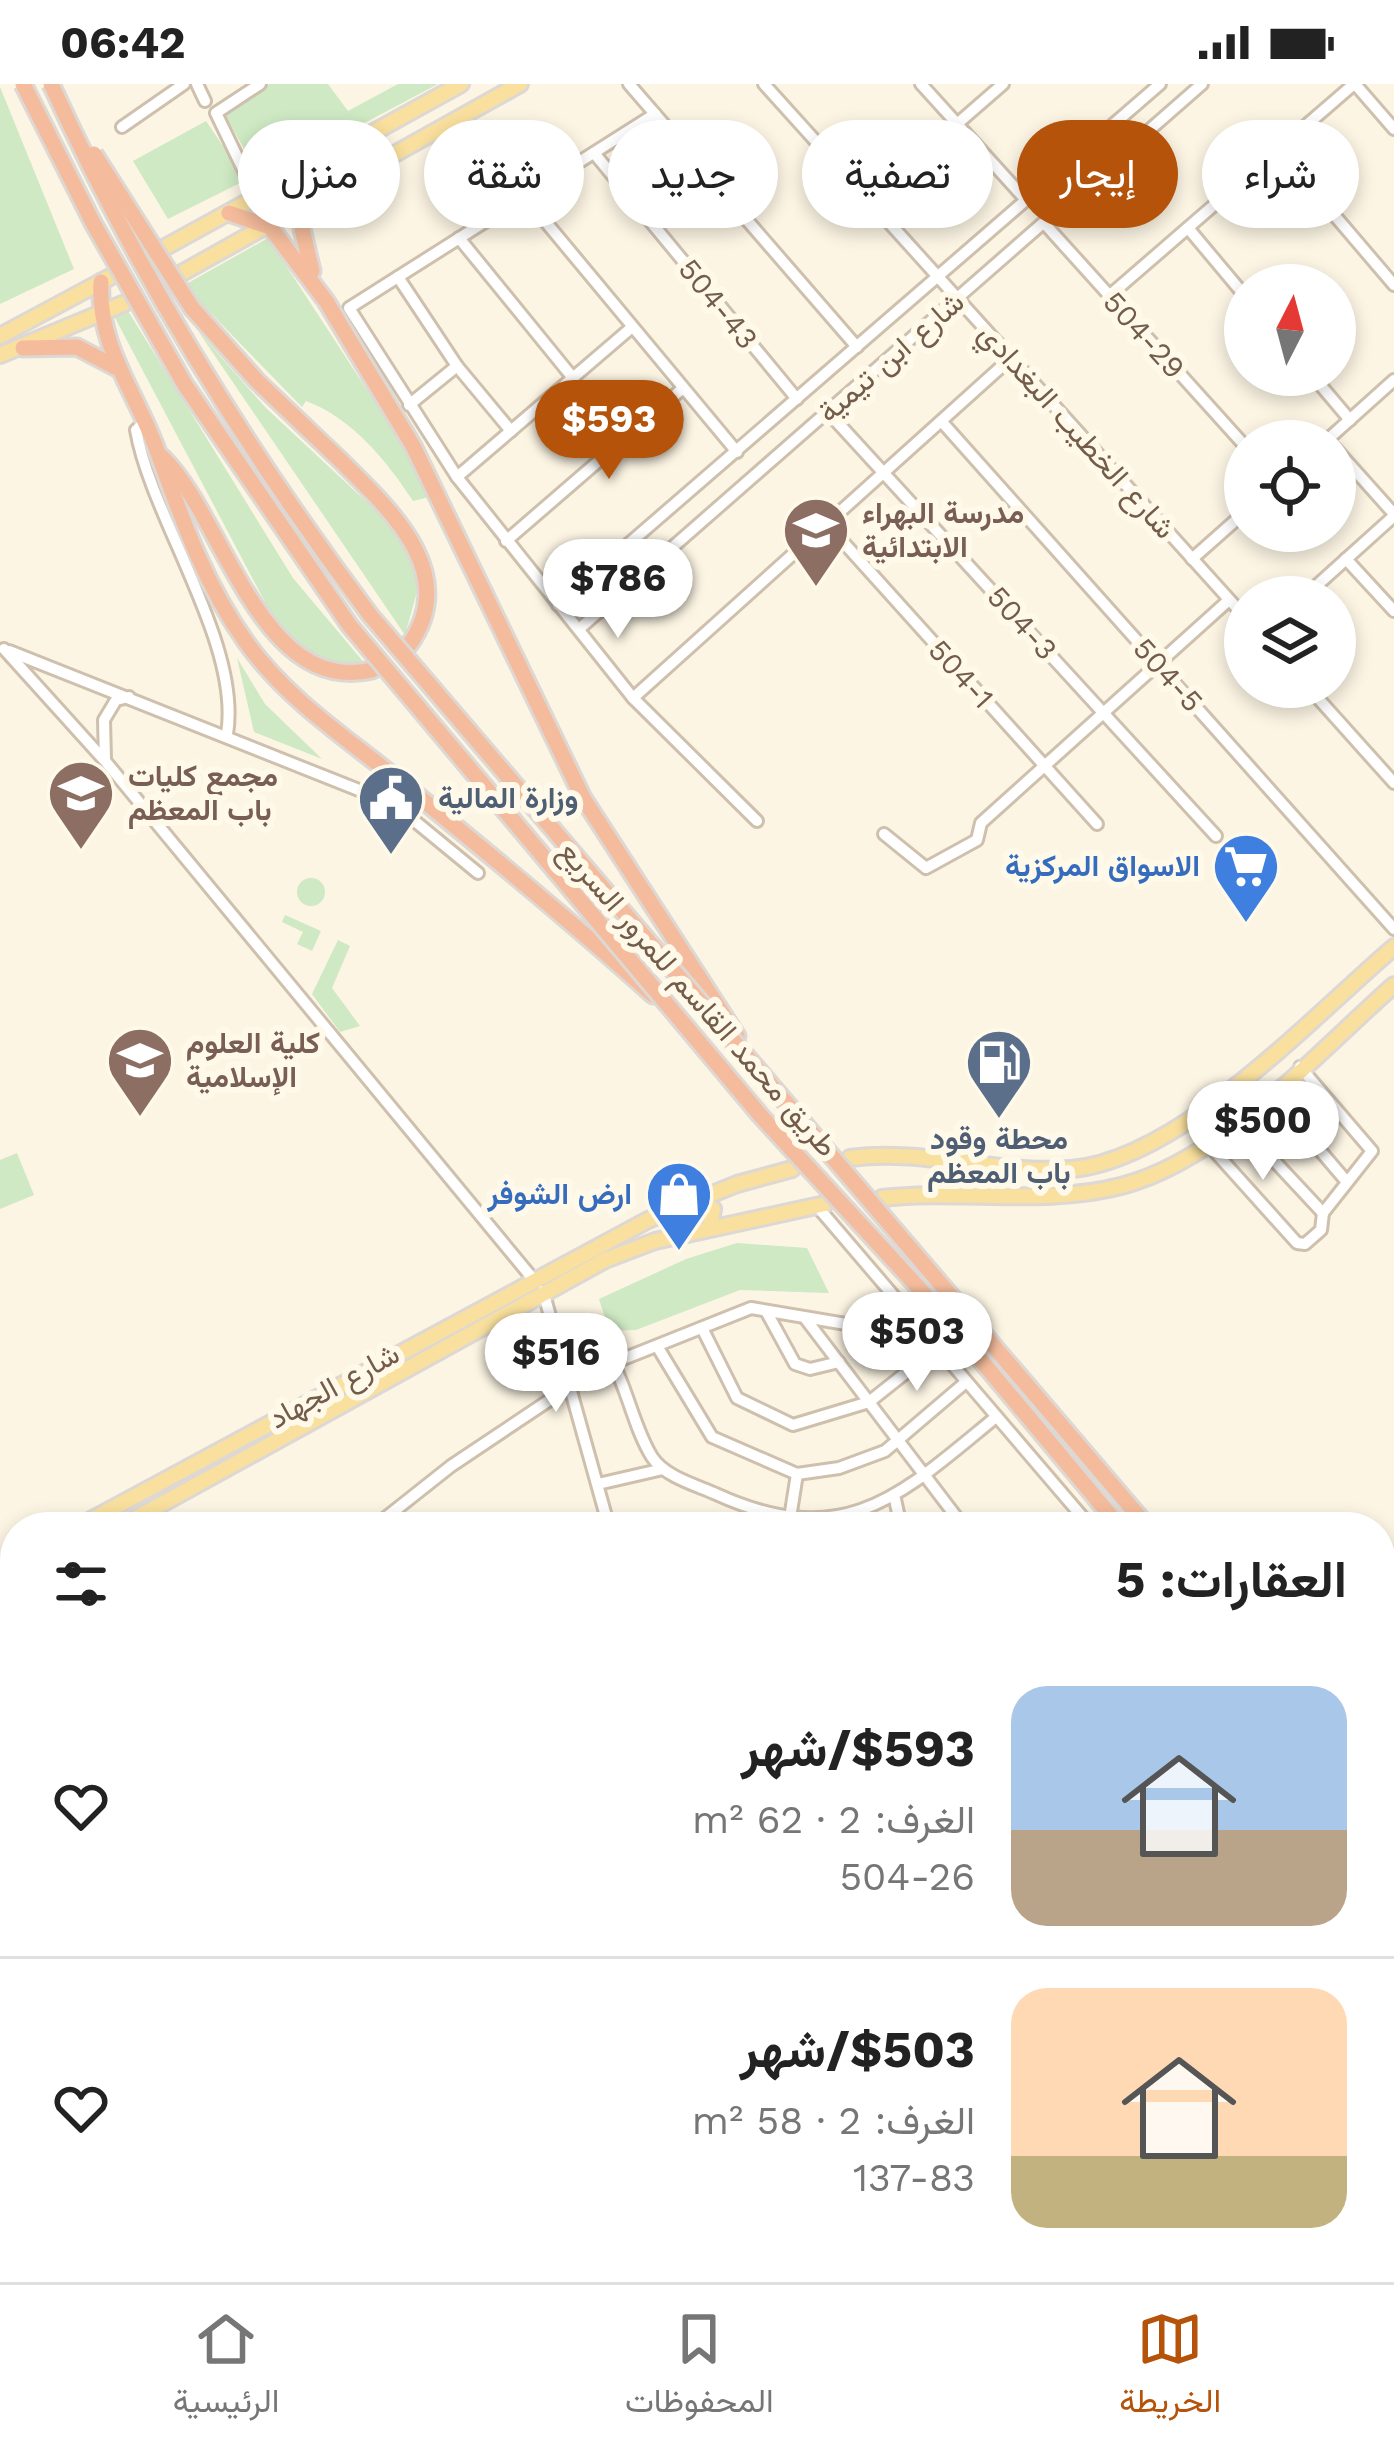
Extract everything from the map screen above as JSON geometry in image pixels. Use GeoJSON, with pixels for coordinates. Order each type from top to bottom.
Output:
{"type":"FeatureCollection","features":[{"type":"Feature","properties":{"kind":"highway","name":"طريق محمد القاسم للمرور السريع"},"geometry":{"type":"LineString","coordinates":[[23,84],[93,223],[185,385],[304,564],[409,700],[676,1016],[939,1310],[1107,1512]]}},
{"type":"Feature","properties":{"kind":"highway","name":"طريق محمد القاسم للمرور السريع"},"geometry":{"type":"LineString","coordinates":[[53,88],[112,210],[207,377],[319,547],[427,685],[1135,1512]]}},
{"type":"Feature","properties":{"kind":"highway"},"geometry":{"type":"LineString","coordinates":[[53,88],[192,308],[409,535],[422,558],[427,603],[410,645]]}},
{"type":"Feature","properties":{"kind":"highway"},"geometry":{"type":"LineString","coordinates":[[229,213],[238,216]]}},
{"type":"Feature","properties":{"kind":"highway"},"geometry":{"type":"LineString","coordinates":[[271,228],[326,301],[413,446],[521,674],[618,860],[755,1064]]}},
{"type":"Feature","properties":{"kind":"highway"},"geometry":{"type":"LineString","coordinates":[[306,228],[304,245],[326,301]]}},
{"type":"Feature","properties":{"kind":"highway"},"geometry":{"type":"LineString","coordinates":[[106,279],[102,316],[122,374],[159,455],[178,517],[208,581],[248,645],[302,705],[676,1016]]}},
{"type":"Feature","properties":{"kind":"highway"},"geometry":{"type":"LineString","coordinates":[[23,348],[77,346],[122,374]]}},
{"type":"Feature","properties":{"kind":"highway"},"geometry":{"type":"LineString","coordinates":[[159,455],[284,643],[320,669],[371,670]]}},
{"type":"Feature","properties":{"kind":"main road"},"geometry":{"type":"LineString","coordinates":[[398,120],[461,84]]}},
{"type":"Feature","properties":{"kind":"main road"},"geometry":{"type":"LineString","coordinates":[[400,153],[520,84]]}},
{"type":"Feature","properties":{"kind":"main road"},"geometry":{"type":"LineString","coordinates":[[162,249],[238,208]]}},
{"type":"Feature","properties":{"kind":"main road"},"geometry":{"type":"LineString","coordinates":[[180,274],[268,228]]}},
{"type":"Feature","properties":{"kind":"main road"},"geometry":{"type":"LineString","coordinates":[[0,336],[106,279]]}},
{"type":"Feature","properties":{"kind":"main road"},"geometry":{"type":"LineString","coordinates":[[0,352],[23,348],[125,303]]}},
{"type":"Feature","properties":{"kind":"main road"},"geometry":{"type":"LineString","coordinates":[[850,1158],[1069,1169],[1107,1163],[1160,1142],[1394,947]]}},
{"type":"Feature","properties":{"kind":"main road"},"geometry":{"type":"LineString","coordinates":[[882,1198],[1001,1196],[1122,1186],[1208,1144],[1238,1122],[1394,985]]}},
{"type":"Feature","properties":{"kind":"main road"},"geometry":{"type":"LineString","coordinates":[[1001,1196],[990,1182],[1004,1167]]}},
{"type":"Feature","properties":{"kind":"main road","name":"شارع الجهاد"},"geometry":{"type":"LineString","coordinates":[[108,1512],[263,1435],[698,1200],[792,1169]]}},
{"type":"Feature","properties":{"kind":"main road"},"geometry":{"type":"LineString","coordinates":[[698,1200],[713,1209],[710,1228]]}},
{"type":"Feature","properties":{"kind":"main road","name":"شارع الجهاد"},"geometry":{"type":"LineString","coordinates":[[538,1285],[655,1241],[821,1205]]}},
{"type":"Feature","properties":{"kind":"main road","name":"شارع الجهاد"},"geometry":{"type":"LineString","coordinates":[[143,1512],[263,1435]]}},
{"type":"Feature","properties":{"kind":"street"},"geometry":{"type":"LineString","coordinates":[[122,128],[184,84]]}},
{"type":"Feature","properties":{"kind":"street"},"geometry":{"type":"LineString","coordinates":[[197,84],[205,101]]}},
{"type":"Feature","properties":{"kind":"street"},"geometry":{"type":"LineString","coordinates":[[238,159],[216,113],[260,84]]}},
{"type":"Feature","properties":{"kind":"street"},"geometry":{"type":"LineString","coordinates":[[629,84],[857,347]]}},
{"type":"Feature","properties":{"kind":"street","name":"شارع الخطيب البغدادي"},"geometry":{"type":"LineString","coordinates":[[764,84],[1224,594]]}},
{"type":"Feature","properties":{"kind":"street"},"geometry":{"type":"LineString","coordinates":[[922,84],[954,120]]}},
{"type":"Feature","properties":{"kind":"street"},"geometry":{"type":"LineString","coordinates":[[962,120],[1003,84]]}},
{"type":"Feature","properties":{"kind":"street","name":"شارع ابن تيمية"},"geometry":{"type":"LineString","coordinates":[[1118,120],[1160,84]]}},
{"type":"Feature","properties":{"kind":"street","name":"شارع ابن تيمية"},"geometry":{"type":"LineString","coordinates":[[1161,120],[1202,84]]}},
{"type":"Feature","properties":{"kind":"street"},"geometry":{"type":"LineString","coordinates":[[1312,120],[1354,84],[1394,129]]}},
{"type":"Feature","properties":{"kind":"street"},"geometry":{"type":"LineString","coordinates":[[584,159],[655,114]]}},
{"type":"Feature","properties":{"kind":"street","name":"504-43"},"geometry":{"type":"LineString","coordinates":[[594,153],[797,400]]}},
{"type":"Feature","properties":{"kind":"street"},"geometry":{"type":"LineString","coordinates":[[993,163],[1017,190]]}},
{"type":"Feature","properties":{"kind":"street","name":"شارع ابن تيمية"},"geometry":{"type":"LineString","coordinates":[[562,610],[1017,208]]}},
{"type":"Feature","properties":{"kind":"street"},"geometry":{"type":"LineString","coordinates":[[1109,296],[1202,216]]}},
{"type":"Feature","properties":{"kind":"street"},"geometry":{"type":"LineString","coordinates":[[1001,222],[1020,244]]}},
{"type":"Feature","properties":{"kind":"street"},"geometry":{"type":"LineString","coordinates":[[475,228],[349,308],[409,405],[506,541],[633,698],[757,820]]}},
{"type":"Feature","properties":{"kind":"street"},"geometry":{"type":"LineString","coordinates":[[551,228],[737,452]]}},
{"type":"Feature","properties":{"kind":"street","name":"شارع ابن تيمية"},"geometry":{"type":"LineString","coordinates":[[578,629],[1038,228]]}},
{"type":"Feature","properties":{"kind":"street","name":"504-29"},"geometry":{"type":"LineString","coordinates":[[1048,228],[1224,423]]}},
{"type":"Feature","properties":{"kind":"street"},"geometry":{"type":"LineString","coordinates":[[1188,228],[1224,271]]}},
{"type":"Feature","properties":{"kind":"street"},"geometry":{"type":"LineString","coordinates":[[1345,228],[1394,285]]}},
{"type":"Feature","properties":{"kind":"street"},"geometry":{"type":"LineString","coordinates":[[459,238],[573,378]]}},
{"type":"Feature","properties":{"kind":"street"},"geometry":{"type":"LineString","coordinates":[[398,277],[457,365],[511,431]]}},
{"type":"Feature","properties":{"kind":"street"},"geometry":{"type":"LineString","coordinates":[[458,477],[631,328]]}},
{"type":"Feature","properties":{"kind":"street"},"geometry":{"type":"LineString","coordinates":[[633,698],[1011,358]]}},
{"type":"Feature","properties":{"kind":"street"},"geometry":{"type":"LineString","coordinates":[[409,405],[457,365]]}},
{"type":"Feature","properties":{"kind":"street"},"geometry":{"type":"LineString","coordinates":[[1330,396],[1350,420],[1394,380]]}},
{"type":"Feature","properties":{"kind":"street"},"geometry":{"type":"LineString","coordinates":[[506,541],[682,388]]}},
{"type":"Feature","properties":{"kind":"street","name":"504-3"},"geometry":{"type":"LineString","coordinates":[[827,411],[1216,836]]}},
{"type":"Feature","properties":{"kind":"street","name":"504-5"},"geometry":{"type":"LineString","coordinates":[[942,422],[1394,929]]}},
{"type":"Feature","properties":{"kind":"street"},"geometry":{"type":"LineString","coordinates":[[144,423],[136,430],[140,448],[178,539],[226,681],[227,734]]}},
{"type":"Feature","properties":{"kind":"street"},"geometry":{"type":"LineString","coordinates":[[1327,576],[1394,515],[1356,472]]}},
{"type":"Feature","properties":{"kind":"street","name":"504-1"},"geometry":{"type":"LineString","coordinates":[[826,524],[1096,824]]}},
{"type":"Feature","properties":{"kind":"street"},"geometry":{"type":"LineString","coordinates":[[1192,559],[1224,531]]}},
{"type":"Feature","properties":{"kind":"street"},"geometry":{"type":"LineString","coordinates":[[1346,559],[1394,611]]}},
{"type":"Feature","properties":{"kind":"street"},"geometry":{"type":"LineString","coordinates":[[884,834],[920,867],[934,865],[977,841],[981,823],[1224,605]]}},
{"type":"Feature","properties":{"kind":"street"},"geometry":{"type":"LineString","coordinates":[[2,648],[394,804],[478,873]]}},
{"type":"Feature","properties":{"kind":"street"},"geometry":{"type":"LineString","coordinates":[[2,648],[106,762],[538,1285],[572,1385],[605,1512]]}},
{"type":"Feature","properties":{"kind":"street"},"geometry":{"type":"LineString","coordinates":[[106,762],[104,720],[116,700],[131,697]]}},
{"type":"Feature","properties":{"kind":"street"},"geometry":{"type":"LineString","coordinates":[[1327,708],[1394,782]]}},
{"type":"Feature","properties":{"kind":"street"},"geometry":{"type":"LineString","coordinates":[[1208,1144],[1297,1243],[1305,1244],[1321,1230],[1323,1213],[1372,1151],[1300,1067]]}},
{"type":"Feature","properties":{"kind":"street"},"geometry":{"type":"LineString","coordinates":[[1270,1093],[1348,1182]]}},
{"type":"Feature","properties":{"kind":"street"},"geometry":{"type":"LineString","coordinates":[[1238,1122],[1323,1213]]}},
{"type":"Feature","properties":{"kind":"street"},"geometry":{"type":"LineString","coordinates":[[821,1205],[1078,1512]]}},
{"type":"Feature","properties":{"kind":"street"},"geometry":{"type":"LineString","coordinates":[[770,1512],[724,1498],[663,1469],[652,1456],[613,1363],[751,1308],[933,1343]]}},
{"type":"Feature","properties":{"kind":"street"},"geometry":{"type":"LineString","coordinates":[[766,1311],[794,1364],[810,1369],[839,1362]]}},
{"type":"Feature","properties":{"kind":"street"},"geometry":{"type":"LineString","coordinates":[[805,1318],[953,1512]]}},
{"type":"Feature","properties":{"kind":"street"},"geometry":{"type":"LineString","coordinates":[[702,1328],[736,1398],[793,1425],[869,1402],[933,1343]]}},
{"type":"Feature","properties":{"kind":"street"},"geometry":{"type":"LineString","coordinates":[[657,1346],[712,1437],[796,1474],[839,1468],[899,1441],[966,1382]]}},
{"type":"Feature","properties":{"kind":"street"},"geometry":{"type":"LineString","coordinates":[[393,1512],[451,1466],[572,1385]]}},
{"type":"Feature","properties":{"kind":"street"},"geometry":{"type":"LineString","coordinates":[[855,1512],[895,1499],[996,1417]]}},
{"type":"Feature","properties":{"kind":"street"},"geometry":{"type":"LineString","coordinates":[[598,1484],[663,1469]]}},
{"type":"Feature","properties":{"kind":"street"},"geometry":{"type":"LineString","coordinates":[[791,1512],[796,1474]]}},
{"type":"Feature","properties":{"kind":"street"},"geometry":{"type":"LineString","coordinates":[[895,1499],[898,1512]]}},
{"type":"Feature","properties":{"kind":"green space"},"geometry":{"type":"Polygon","coordinates":[[[269,84],[328,84],[348,111],[398,84],[438,84],[370,120],[238,120],[238,138],[224,114],[269,84]]]}},
{"type":"Feature","properties":{"kind":"green space"},"geometry":{"type":"Polygon","coordinates":[[[0,87],[74,269],[0,304],[0,87]]]}},
{"type":"Feature","properties":{"kind":"green space"},"geometry":{"type":"Polygon","coordinates":[[[206,121],[238,168],[238,184],[168,219],[133,161],[206,121]]]}},
{"type":"Feature","properties":{"kind":"green space"},"geometry":{"type":"Polygon","coordinates":[[[268,238],[401,442],[429,497],[413,501],[380,456],[353,430],[306,401],[302,407],[197,299],[188,283],[268,238]]]}},
{"type":"Feature","properties":{"kind":"green space"},"geometry":{"type":"Polygon","coordinates":[[[128,311],[293,578],[366,665],[333,661],[307,649],[266,604],[114,316],[128,311]]]}},
{"type":"Feature","properties":{"kind":"green space"},"geometry":{"type":"Polygon","coordinates":[[[198,331],[266,408],[386,520],[411,559],[418,588],[405,635],[198,331]]]}},
{"type":"Feature","properties":{"kind":"green space"},"geometry":{"type":"Polygon","coordinates":[[[237,658],[265,704],[322,759],[254,732],[237,658]]]}},
{"type":"Feature","properties":{"kind":"green space"},"geometry":{"type":"Polygon","coordinates":[[[311,878],[321,882],[325,892],[321,902],[311,906],[301,902],[297,892],[301,882],[311,878]]]}},
{"type":"Feature","properties":{"kind":"green space"},"geometry":{"type":"Polygon","coordinates":[[[285,915],[321,931],[312,951],[297,944],[303,932],[282,922],[285,915]]]}},
{"type":"Feature","properties":{"kind":"green space"},"geometry":{"type":"Polygon","coordinates":[[[338,940],[350,946],[332,988],[360,1026],[340,1032],[312,994],[338,940]]]}},
{"type":"Feature","properties":{"kind":"green space"},"geometry":{"type":"Polygon","coordinates":[[[17,1153],[34,1195],[0,1209],[0,1160],[17,1153]]]}},
{"type":"Feature","properties":{"kind":"green space"},"geometry":{"type":"Polygon","coordinates":[[[737,1243],[807,1248],[829,1293],[740,1290],[636,1330],[609,1331],[599,1299],[686,1259],[737,1243]]]}},
{"type":"Feature","properties":{"kind":"place","name":"مدرسة البهراء الابتدائية"},"geometry":{"type":"Point","coordinates":[816,589]}},
{"type":"Feature","properties":{"kind":"place","name":"مجمع كليات باب المعظم"},"geometry":{"type":"Point","coordinates":[81,852]}},
{"type":"Feature","properties":{"kind":"place","name":"وزارة المالية"},"geometry":{"type":"Point","coordinates":[391,857]}},
{"type":"Feature","properties":{"kind":"place","name":"الاسواق المركزية"},"geometry":{"type":"Point","coordinates":[1246,925]}},
{"type":"Feature","properties":{"kind":"place","name":"كلية العلوم الإسلامية"},"geometry":{"type":"Point","coordinates":[140,1119]}},
{"type":"Feature","properties":{"kind":"place","name":"محطة وقود باب المعظم"},"geometry":{"type":"Point","coordinates":[999,1121]}},
{"type":"Feature","properties":{"kind":"place","name":"ارض الشوفر"},"geometry":{"type":"Point","coordinates":[679,1253]}}]}
